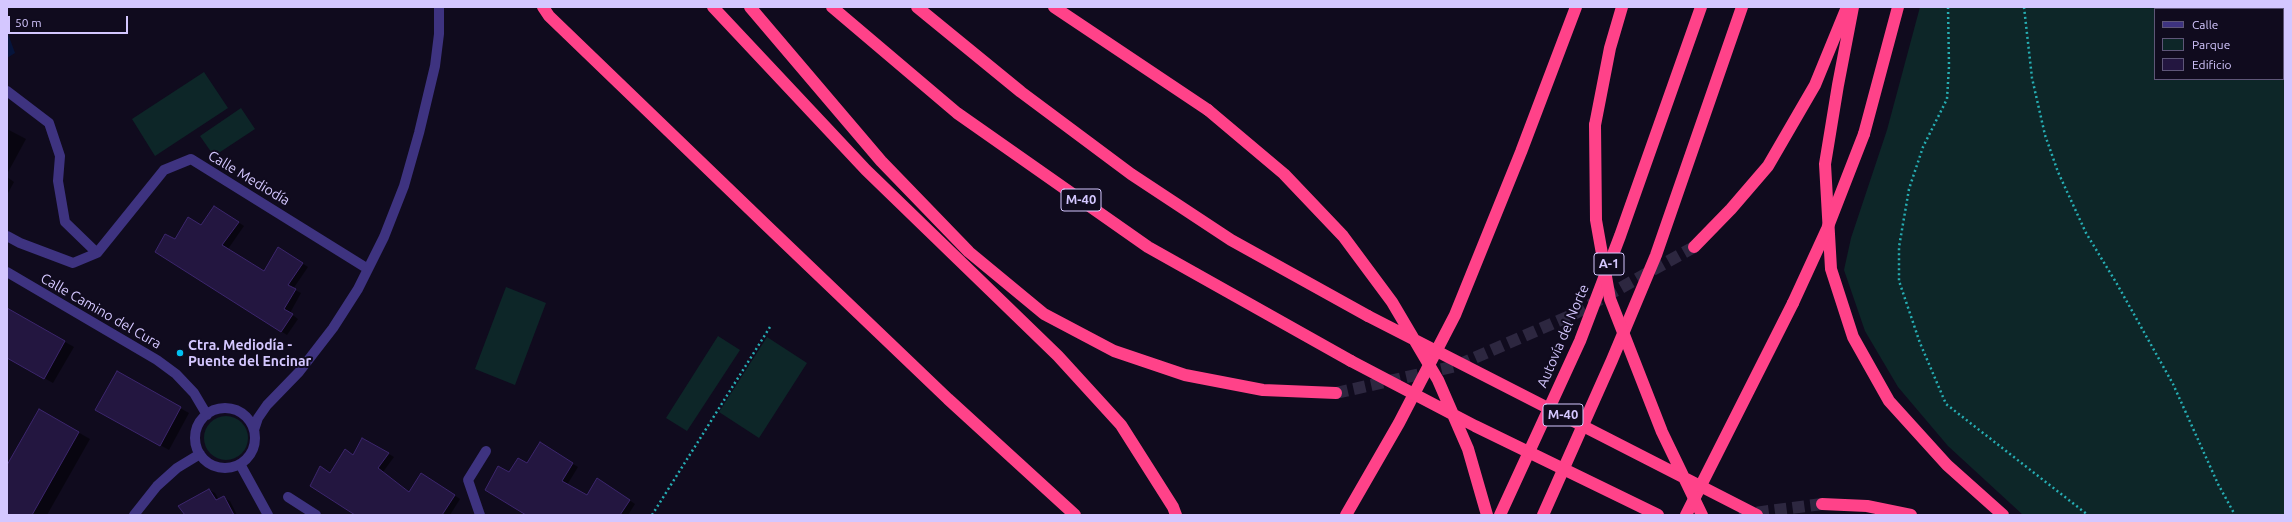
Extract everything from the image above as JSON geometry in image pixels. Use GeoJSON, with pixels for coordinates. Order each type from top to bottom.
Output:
{"type":"FeatureCollection","features":[{"type":"Feature","properties":{"kind":"highway"},"geometry":{"type":"LineString","coordinates":[[543,7],[561,27],[948,399],[1075,515]]}},
{"type":"Feature","properties":{"kind":"highway"},"geometry":{"type":"LineString","coordinates":[[713,7],[866,170],[1058,356],[1121,425],[1173,507],[1176,515]]}},
{"type":"Feature","properties":{"kind":"highway"},"geometry":{"type":"LineString","coordinates":[[750,7],[881,161],[970,252],[1044,314],[1114,350],[1185,375],[1263,390],[1336,393]]}},
{"type":"Feature","properties":{"kind":"highway","name":"M-40"},"geometry":{"type":"LineString","coordinates":[[832,7],[957,113],[1148,247],[1351,361],[1475,426],[1658,515]]}},
{"type":"Feature","properties":{"kind":"highway","name":"M-40"},"geometry":{"type":"LineString","coordinates":[[917,7],[1021,92],[1131,174],[1231,240],[1368,316],[1758,515]]}},
{"type":"Feature","properties":{"kind":"highway"},"geometry":{"type":"LineString","coordinates":[[1054,7],[1208,110],[1284,174],[1338,230],[1392,302],[1438,380],[1468,449],[1487,515]]}},
{"type":"Feature","properties":{"kind":"highway"},"geometry":{"type":"LineString","coordinates":[[1346,515],[1399,423],[1455,315],[1521,152],[1576,7]]}},
{"type":"Feature","properties":{"kind":"highway"},"geometry":{"type":"LineString","coordinates":[[1622,7],[1610,48],[1595,125],[1596,220],[1610,299],[1662,432],[1702,515]]}},
{"type":"Feature","properties":{"kind":"highway","name":"Autovía del Norte"},"geometry":{"type":"LineString","coordinates":[[1500,515],[1580,341],[1620,236],[1701,7]]}},
{"type":"Feature","properties":{"kind":"highway"},"geometry":{"type":"LineString","coordinates":[[1543,515],[1612,360],[1656,255],[1742,7]]}},
{"type":"Feature","properties":{"kind":"highway"},"geometry":{"type":"LineString","coordinates":[[1694,247],[1731,209],[1768,166],[1815,85],[1847,7]]}},
{"type":"Feature","properties":{"kind":"highway"},"geometry":{"type":"LineString","coordinates":[[1854,7],[1838,85],[1825,164],[1831,269],[1853,337],[1889,401],[1947,465],[2003,515]]}},
{"type":"Feature","properties":{"kind":"highway"},"geometry":{"type":"LineString","coordinates":[[1686,515],[1793,303],[1827,229],[1864,134],[1898,7]]}},
{"type":"Feature","properties":{"kind":"highway"},"geometry":{"type":"LineString","coordinates":[[1822,504],[1867,506],[1911,515]]}},
{"type":"Feature","properties":{"kind":"street"},"geometry":{"type":"LineString","coordinates":[[254,430],[258,418],[267,405],[299,372],[333,328],[384,238],[404,186],[419,133],[435,66],[439,34],[439,7]]}},
{"type":"Feature","properties":{"kind":"street"},"geometry":{"type":"LineString","coordinates":[[7,90],[49,123],[60,156],[58,181],[66,222],[97,253]]}},
{"type":"Feature","properties":{"kind":"street","name":"Calle Mediodía"},"geometry":{"type":"LineString","coordinates":[[7,236],[73,263],[97,253],[164,170],[191,159],[368,268]]}},
{"type":"Feature","properties":{"kind":"street","name":"Calle Camino del Cura"},"geometry":{"type":"LineString","coordinates":[[7,272],[157,360],[176,374],[194,394],[207,415]]}},
{"type":"Feature","properties":{"kind":"street"},"geometry":{"type":"LineString","coordinates":[[242,413],[250,421],[254,430],[255,443],[250,455],[240,464],[230,468],[218,467],[208,463],[200,454],[196,444],[196,433],[199,423],[207,415],[218,409],[230,409],[242,413],[254,412],[267,405]]}},
{"type":"Feature","properties":{"kind":"street"},"geometry":{"type":"LineString","coordinates":[[480,515],[468,480],[486,451]]}},
{"type":"Feature","properties":{"kind":"street"},"geometry":{"type":"LineString","coordinates":[[134,515],[157,486],[177,468],[200,454]]}},
{"type":"Feature","properties":{"kind":"street"},"geometry":{"type":"LineString","coordinates":[[240,464],[268,515]]}},
{"type":"Feature","properties":{"kind":"street"},"geometry":{"type":"LineString","coordinates":[[288,497],[316,515]]}},
{"type":"Feature","properties":{"kind":"path"},"geometry":{"type":"LineString","coordinates":[[1948,7],[1949,66],[1946,99],[1922,147],[1909,188],[1899,247],[1899,281],[1920,343],[1946,404],[2088,515]]}},
{"type":"Feature","properties":{"kind":"path"},"geometry":{"type":"LineString","coordinates":[[2024,7],[2032,78],[2045,134],[2058,172],[2086,233],[2117,284],[2173,384],[2218,484],[2235,515]]}},
{"type":"Feature","properties":{"kind":"path"},"geometry":{"type":"LineString","coordinates":[[652,515],[770,327]]}},
{"type":"Feature","properties":{"kind":"green space"},"geometry":{"type":"Polygon","coordinates":[[[1920,7],[2203,7],[2204,8],[2154,8],[2154,80],[2285,79],[2285,515],[2023,515],[1948,446],[1898,387],[1865,331],[1844,270],[1851,238],[1887,130],[1920,7]]]}},
{"type":"Feature","properties":{"kind":"green space"},"geometry":{"type":"Polygon","coordinates":[[[204,72],[228,108],[155,156],[132,119],[204,72]]]}},
{"type":"Feature","properties":{"kind":"green space"},"geometry":{"type":"Polygon","coordinates":[[[241,108],[255,129],[214,156],[200,136],[241,108]]]}},
{"type":"Feature","properties":{"kind":"green space"},"geometry":{"type":"Polygon","coordinates":[[[506,287],[546,303],[515,385],[475,369],[506,287]]]}},
{"type":"Feature","properties":{"kind":"green space"},"geometry":{"type":"Polygon","coordinates":[[[718,336],[740,350],[687,431],[666,418],[718,336]]]}},
{"type":"Feature","properties":{"kind":"green space"},"geometry":{"type":"Polygon","coordinates":[[[767,337],[807,363],[759,438],[719,412],[767,337]]]}},
{"type":"Feature","properties":{"kind":"green space"},"geometry":{"type":"Polygon","coordinates":[[[226,416],[238,420],[244,426],[248,438],[244,450],[238,456],[226,460],[214,456],[208,450],[204,438],[208,426],[214,420],[226,416]]]}},
{"type":"Feature","properties":{"kind":"water"},"geometry":{"type":"Polygon","coordinates":[[[7,31],[15,53],[7,58],[7,31]]]}},
{"type":"Feature","properties":{"kind":"building"},"geometry":{"type":"Polygon","coordinates":[[[214,206],[239,222],[222,245],[264,271],[278,247],[303,263],[288,285],[296,289],[284,309],[293,314],[281,332],[155,252],[165,234],[175,239],[188,217],[201,225],[214,206]]]}},
{"type":"Feature","properties":{"kind":"building"},"geometry":{"type":"Polygon","coordinates":[[[7,308],[65,341],[44,379],[7,358],[7,308]]]}},
{"type":"Feature","properties":{"kind":"building"},"geometry":{"type":"Polygon","coordinates":[[[117,371],[181,407],[160,446],[95,410],[117,371]]]}},
{"type":"Feature","properties":{"kind":"building"},"geometry":{"type":"Polygon","coordinates":[[[39,409],[79,432],[32,515],[7,515],[7,465],[39,409]]]}},
{"type":"Feature","properties":{"kind":"building"},"geometry":{"type":"Polygon","coordinates":[[[362,438],[389,453],[378,468],[409,492],[421,473],[455,495],[442,515],[355,515],[310,486],[320,466],[330,473],[345,449],[353,455],[362,438]]]}},
{"type":"Feature","properties":{"kind":"building"},"geometry":{"type":"Polygon","coordinates":[[[540,442],[573,463],[562,481],[587,495],[597,478],[630,500],[620,515],[526,515],[485,490],[498,466],[509,472],[518,458],[527,463],[540,442]]]}},
{"type":"Feature","properties":{"kind":"building"},"geometry":{"type":"Polygon","coordinates":[[[209,489],[216,500],[224,496],[234,515],[185,515],[178,506],[209,489]]]}},
{"type":"Feature","properties":{"kind":"tunnel"},"geometry":{"type":"LineString","coordinates":[[1336,393],[1456,366],[1574,314],[1694,247]]}},
{"type":"Feature","properties":{"kind":"tunnel"},"geometry":{"type":"LineString","coordinates":[[1739,515],[1822,504]]}},
{"type":"Feature","properties":{"kind":"place","name":"Ctra. Mediodía - Puente del Encinar"},"geometry":{"type":"Point","coordinates":[180,353]}}]}
